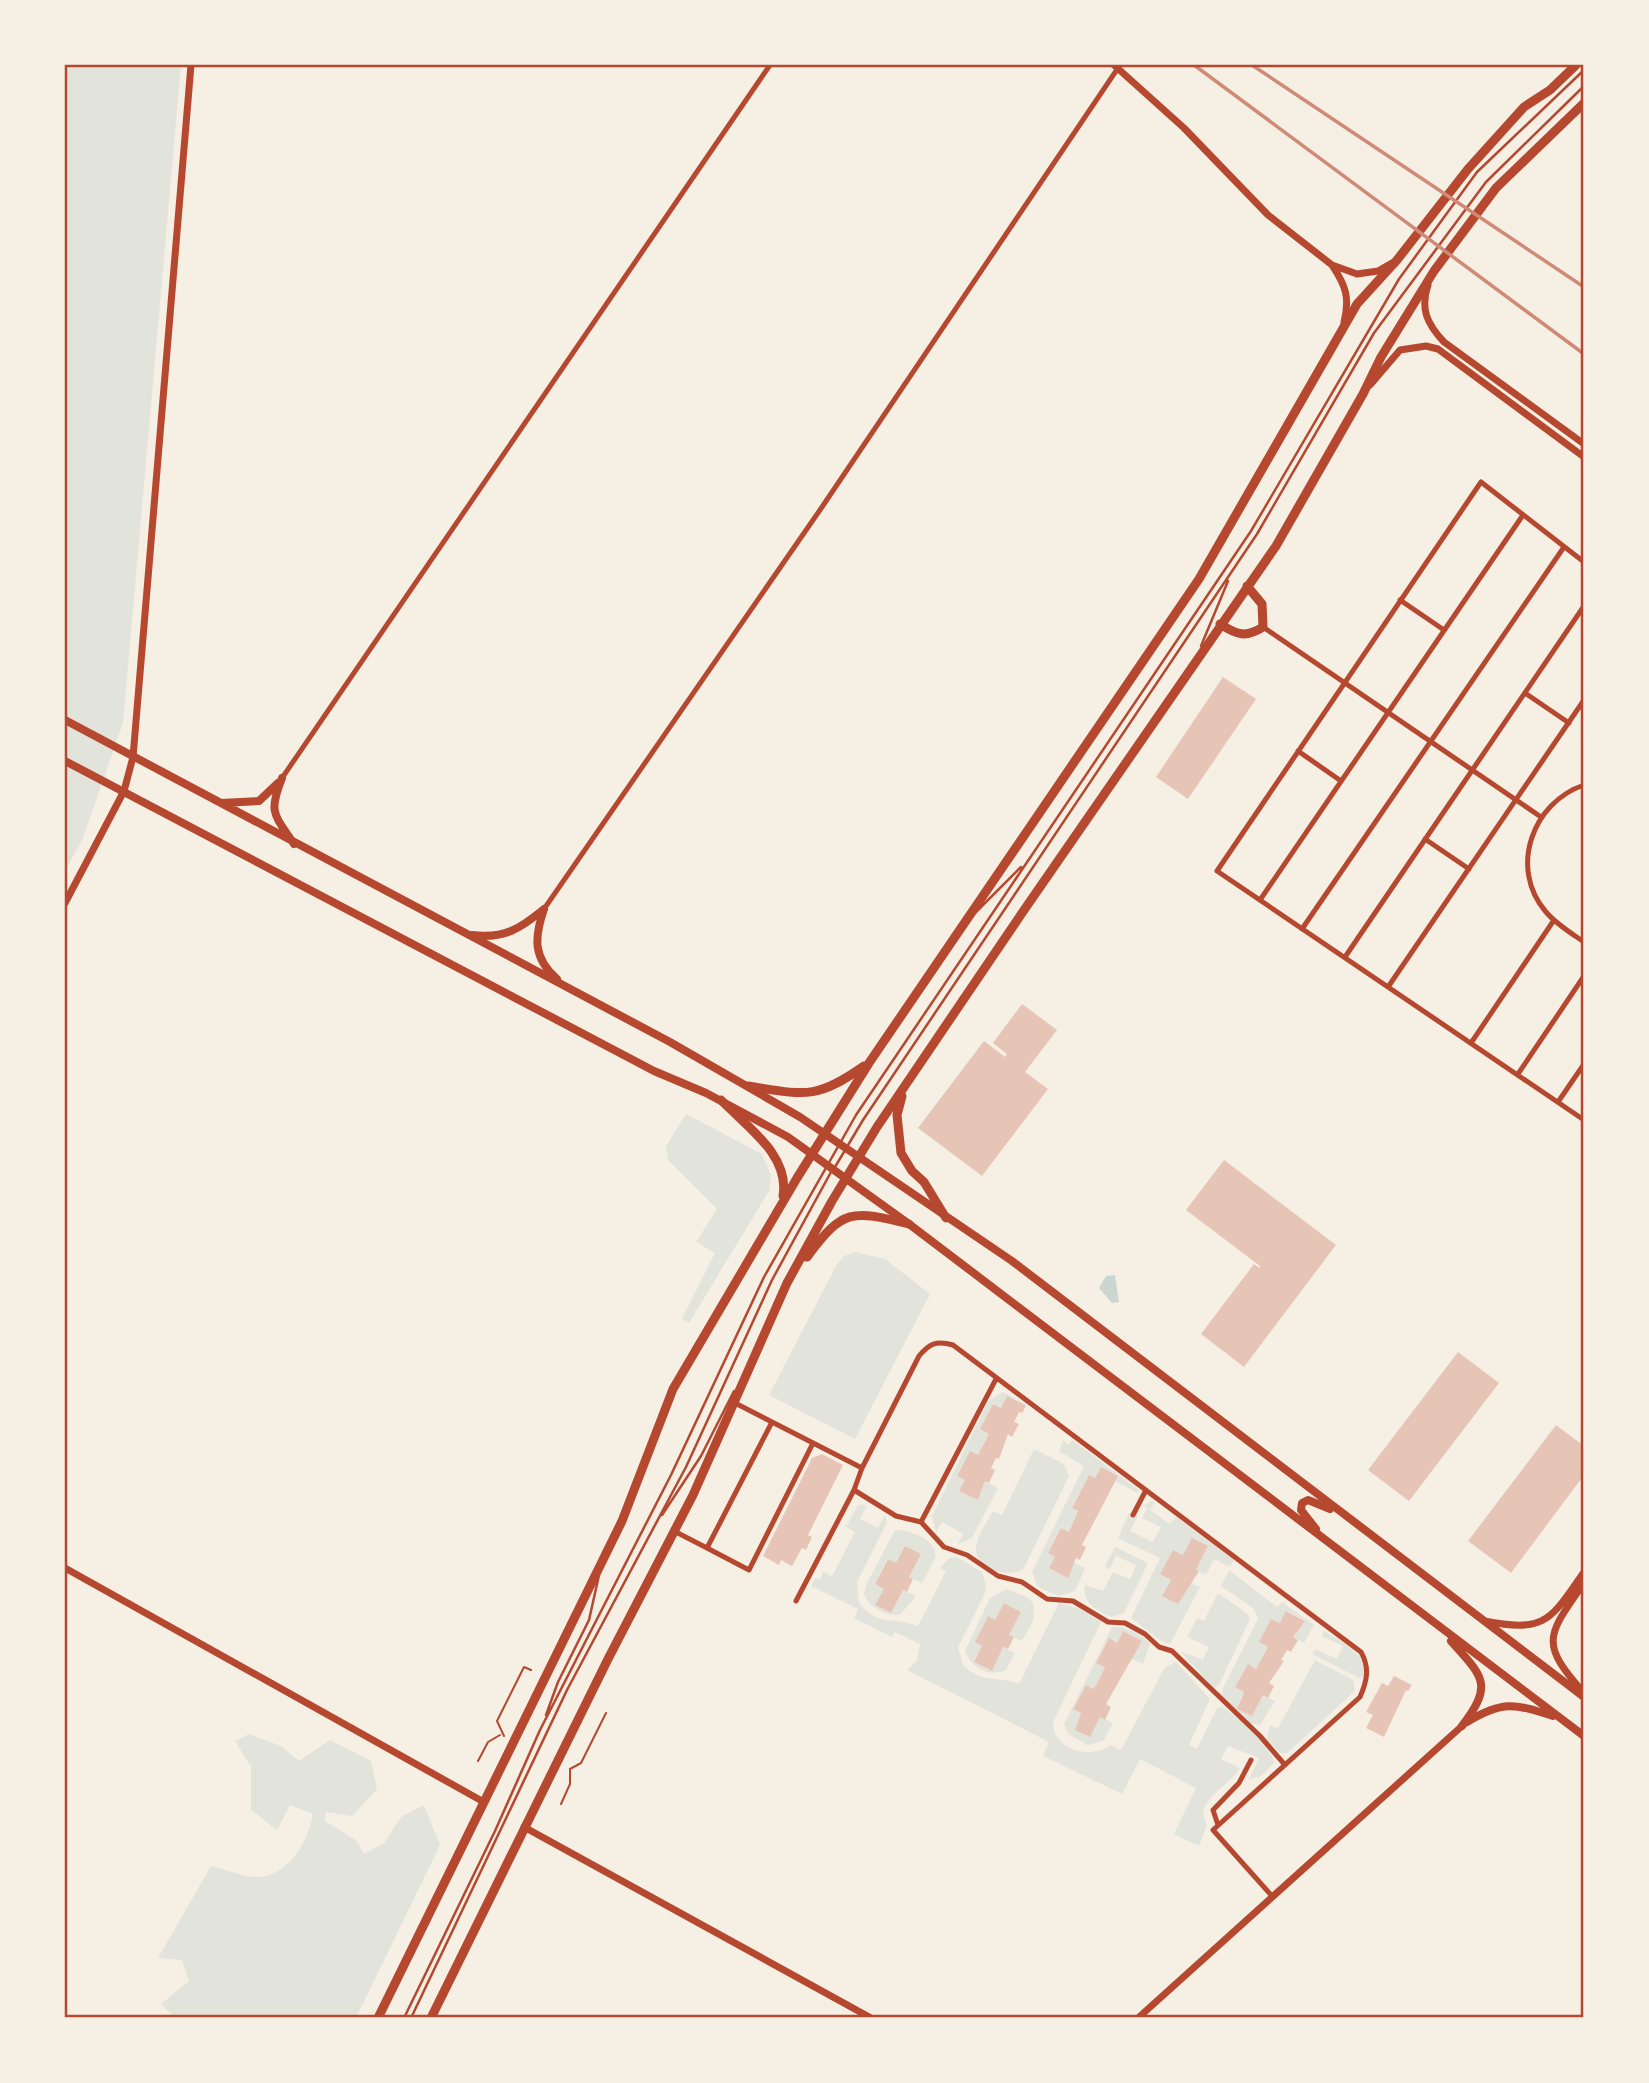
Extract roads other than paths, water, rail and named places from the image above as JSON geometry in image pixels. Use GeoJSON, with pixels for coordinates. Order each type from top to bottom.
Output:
{"type":"FeatureCollection","features":[{"type":"Feature","properties":{"kind":"main road"},"geometry":{"type":"LineString","coordinates":[[378,2018],[482,1801],[603,1562],[622,1521],[673,1389],[812,1154],[869,1063],[1192,590],[1357,304],[1397,260],[1468,169],[1524,107],[1550,90],[1576,65]]}},
{"type":"Feature","properties":{"kind":"main road"},"geometry":{"type":"LineString","coordinates":[[431,2018],[674,1531],[753,1364],[787,1283],[846,1179],[1197,656],[1295,516],[1381,357],[1434,271],[1496,188],[1584,103]]}},
{"type":"Feature","properties":{"kind":"main road"},"geometry":{"type":"LineString","coordinates":[[1220,624],[1240,635],[1251,634],[1263,627],[1262,604],[1247,586]]}},
{"type":"Feature","properties":{"kind":"main road"},"geometry":{"type":"LineString","coordinates":[[65,720],[748,1086],[825,1133],[1012,1262],[1584,1696]]}},
{"type":"Feature","properties":{"kind":"main road"},"geometry":{"type":"LineString","coordinates":[[65,761],[654,1071],[721,1100],[788,1137],[909,1224],[1584,1736]]}},
{"type":"Feature","properties":{"kind":"main road"},"geometry":{"type":"LineString","coordinates":[[216,803],[240,804],[259,800],[282,778]]}},
{"type":"Feature","properties":{"kind":"main road"},"geometry":{"type":"LineString","coordinates":[[282,778],[272,802],[273,813],[295,845]]}},
{"type":"Feature","properties":{"kind":"main road"},"geometry":{"type":"LineString","coordinates":[[466,934],[492,937],[507,935],[544,909]]}},
{"type":"Feature","properties":{"kind":"main road"},"geometry":{"type":"LineString","coordinates":[[544,909],[536,934],[537,953],[546,970],[567,988]]}},
{"type":"Feature","properties":{"kind":"main road"},"geometry":{"type":"LineString","coordinates":[[748,1086],[808,1094],[824,1092],[869,1063]]}},
{"type":"Feature","properties":{"kind":"main road"},"geometry":{"type":"LineString","coordinates":[[905,1088],[897,1115],[901,1153],[912,1171],[924,1182],[946,1218]]}},
{"type":"Feature","properties":{"kind":"main road"},"geometry":{"type":"LineString","coordinates":[[721,1100],[774,1154],[783,1169],[786,1182],[782,1205]]}},
{"type":"Feature","properties":{"kind":"main road"},"geometry":{"type":"LineString","coordinates":[[787,1283],[827,1229],[846,1217],[867,1214],[909,1224]]}},
{"type":"Feature","properties":{"kind":"main road"},"geometry":{"type":"LineString","coordinates":[[1330,1544],[1301,1510],[1302,1503],[1308,1500],[1348,1518]]}},
{"type":"Feature","properties":{"kind":"main road"},"geometry":{"type":"LineString","coordinates":[[1441,1629],[1477,1670],[1483,1693],[1462,1726]]}},
{"type":"Feature","properties":{"kind":"main road"},"geometry":{"type":"LineString","coordinates":[[1462,1726],[1496,1706],[1509,1704],[1561,1718]]}},
{"type":"Feature","properties":{"kind":"street"},"geometry":{"type":"LineString","coordinates":[[65,903],[124,791],[133,757],[191,65]]}},
{"type":"Feature","properties":{"kind":"street"},"geometry":{"type":"LineString","coordinates":[[282,778],[770,65]]}},
{"type":"Feature","properties":{"kind":"street"},"geometry":{"type":"LineString","coordinates":[[544,909],[830,496],[1116,66],[1184,128],[1268,215],[1332,265],[1357,274],[1378,271],[1397,260]]}},
{"type":"Feature","properties":{"kind":"street"},"geometry":{"type":"LineString","coordinates":[[1332,265],[1345,285],[1349,303],[1342,333]]}},
{"type":"Feature","properties":{"kind":"street"},"geometry":{"type":"LineString","coordinates":[[1434,271],[1423,309],[1436,333],[1584,444]]}},
{"type":"Feature","properties":{"kind":"street"},"geometry":{"type":"LineString","coordinates":[[1363,394],[1400,350],[1426,346],[1438,349],[1584,457]]}},
{"type":"Feature","properties":{"kind":"street"},"geometry":{"type":"LineString","coordinates":[[1584,562],[1481,482],[1217,870],[1584,1120]]}},
{"type":"Feature","properties":{"kind":"street"},"geometry":{"type":"LineString","coordinates":[[1260,900],[1523,515]]}},
{"type":"Feature","properties":{"kind":"street"},"geometry":{"type":"LineString","coordinates":[[1302,929],[1564,547]]}},
{"type":"Feature","properties":{"kind":"street"},"geometry":{"type":"LineString","coordinates":[[1401,600],[1444,630]]}},
{"type":"Feature","properties":{"kind":"street"},"geometry":{"type":"LineString","coordinates":[[1345,957],[1584,606]]}},
{"type":"Feature","properties":{"kind":"street"},"geometry":{"type":"LineString","coordinates":[[1263,627],[1541,817]]}},
{"type":"Feature","properties":{"kind":"street"},"geometry":{"type":"LineString","coordinates":[[1525,693],[1569,723]]}},
{"type":"Feature","properties":{"kind":"street"},"geometry":{"type":"LineString","coordinates":[[1388,987],[1584,700]]}},
{"type":"Feature","properties":{"kind":"street"},"geometry":{"type":"LineString","coordinates":[[1298,751],[1341,781]]}},
{"type":"Feature","properties":{"kind":"street"},"geometry":{"type":"LineString","coordinates":[[1584,785],[1558,798],[1541,817],[1531,838],[1528,868],[1538,900],[1554,920],[1584,942]]}},
{"type":"Feature","properties":{"kind":"street"},"geometry":{"type":"LineString","coordinates":[[1425,839],[1469,869]]}},
{"type":"Feature","properties":{"kind":"street"},"geometry":{"type":"LineString","coordinates":[[1471,1043],[1554,920]]}},
{"type":"Feature","properties":{"kind":"street"},"geometry":{"type":"LineString","coordinates":[[1518,1074],[1584,976]]}},
{"type":"Feature","properties":{"kind":"street"},"geometry":{"type":"LineString","coordinates":[[1558,1102],[1584,1064]]}},
{"type":"Feature","properties":{"kind":"street"},"geometry":{"type":"LineString","coordinates":[[796,1601],[919,1356],[928,1345],[940,1342],[953,1345],[1361,1652],[1367,1661],[1366,1684],[1360,1697],[1213,1830],[1272,1896]]}},
{"type":"Feature","properties":{"kind":"street"},"geometry":{"type":"LineString","coordinates":[[921,1522],[996,1379]]}},
{"type":"Feature","properties":{"kind":"street"},"geometry":{"type":"LineString","coordinates":[[735,1403],[862,1468]]}},
{"type":"Feature","properties":{"kind":"street"},"geometry":{"type":"LineString","coordinates":[[707,1548],[772,1422]]}},
{"type":"Feature","properties":{"kind":"street"},"geometry":{"type":"LineString","coordinates":[[674,1531],[749,1570],[813,1443]]}},
{"type":"Feature","properties":{"kind":"street"},"geometry":{"type":"LineString","coordinates":[[853,1490],[896,1516],[921,1522],[944,1548],[967,1555],[998,1576],[1022,1582],[1046,1599],[1073,1601],[1108,1622],[1125,1623],[1145,1634],[1159,1647],[1172,1651],[1260,1736],[1285,1765]]}},
{"type":"Feature","properties":{"kind":"street"},"geometry":{"type":"LineString","coordinates":[[1133,1515],[1146,1490]]}},
{"type":"Feature","properties":{"kind":"street"},"geometry":{"type":"LineString","coordinates":[[65,1568],[482,1801]]}},
{"type":"Feature","properties":{"kind":"street"},"geometry":{"type":"LineString","coordinates":[[1482,1621],[1513,1626],[1539,1624],[1559,1607],[1584,1572]]}},
{"type":"Feature","properties":{"kind":"street"},"geometry":{"type":"LineString","coordinates":[[1584,1583],[1556,1624],[1552,1639],[1559,1663],[1584,1696]]}},
{"type":"Feature","properties":{"kind":"street"},"geometry":{"type":"LineString","coordinates":[[1138,2018],[1462,1726]]}},
{"type":"Feature","properties":{"kind":"street"},"geometry":{"type":"LineString","coordinates":[[1218,1825],[1213,1810],[1239,1783],[1251,1760]]}},
{"type":"Feature","properties":{"kind":"street"},"geometry":{"type":"LineString","coordinates":[[524,1827],[872,2018]]}},
{"type":"Feature","properties":{"kind":"lane"},"geometry":{"type":"LineString","coordinates":[[404,2018],[495,1831],[540,1730],[671,1475],[764,1276],[843,1145],[1026,862],[1251,531],[1367,329],[1450,205],[1477,172],[1584,70]]}},
{"type":"Feature","properties":{"kind":"lane"},"geometry":{"type":"LineString","coordinates":[[411,2018],[567,1690],[686,1467],[772,1280],[843,1145],[1232,572],[1278,500],[1365,346],[1486,182],[1584,86]]}},
{"type":"Feature","properties":{"kind":"lane"},"geometry":{"type":"LineString","coordinates":[[1197,656],[1232,572]]}},
{"type":"Feature","properties":{"kind":"lane"},"geometry":{"type":"LineString","coordinates":[[960,929],[1026,862]]}},
{"type":"Feature","properties":{"kind":"lane"},"geometry":{"type":"LineString","coordinates":[[654,1526],[701,1456],[724,1406],[753,1364]]}},
{"type":"Feature","properties":{"kind":"lane"},"geometry":{"type":"LineString","coordinates":[[540,1730],[558,1682],[589,1620],[603,1562]]}},
{"type":"Feature","properties":{"kind":"railway"},"geometry":{"type":"LineString","coordinates":[[1194,65],[1584,354]]}},
{"type":"Feature","properties":{"kind":"railway"},"geometry":{"type":"LineString","coordinates":[[1252,65],[1584,287]]}}]}
